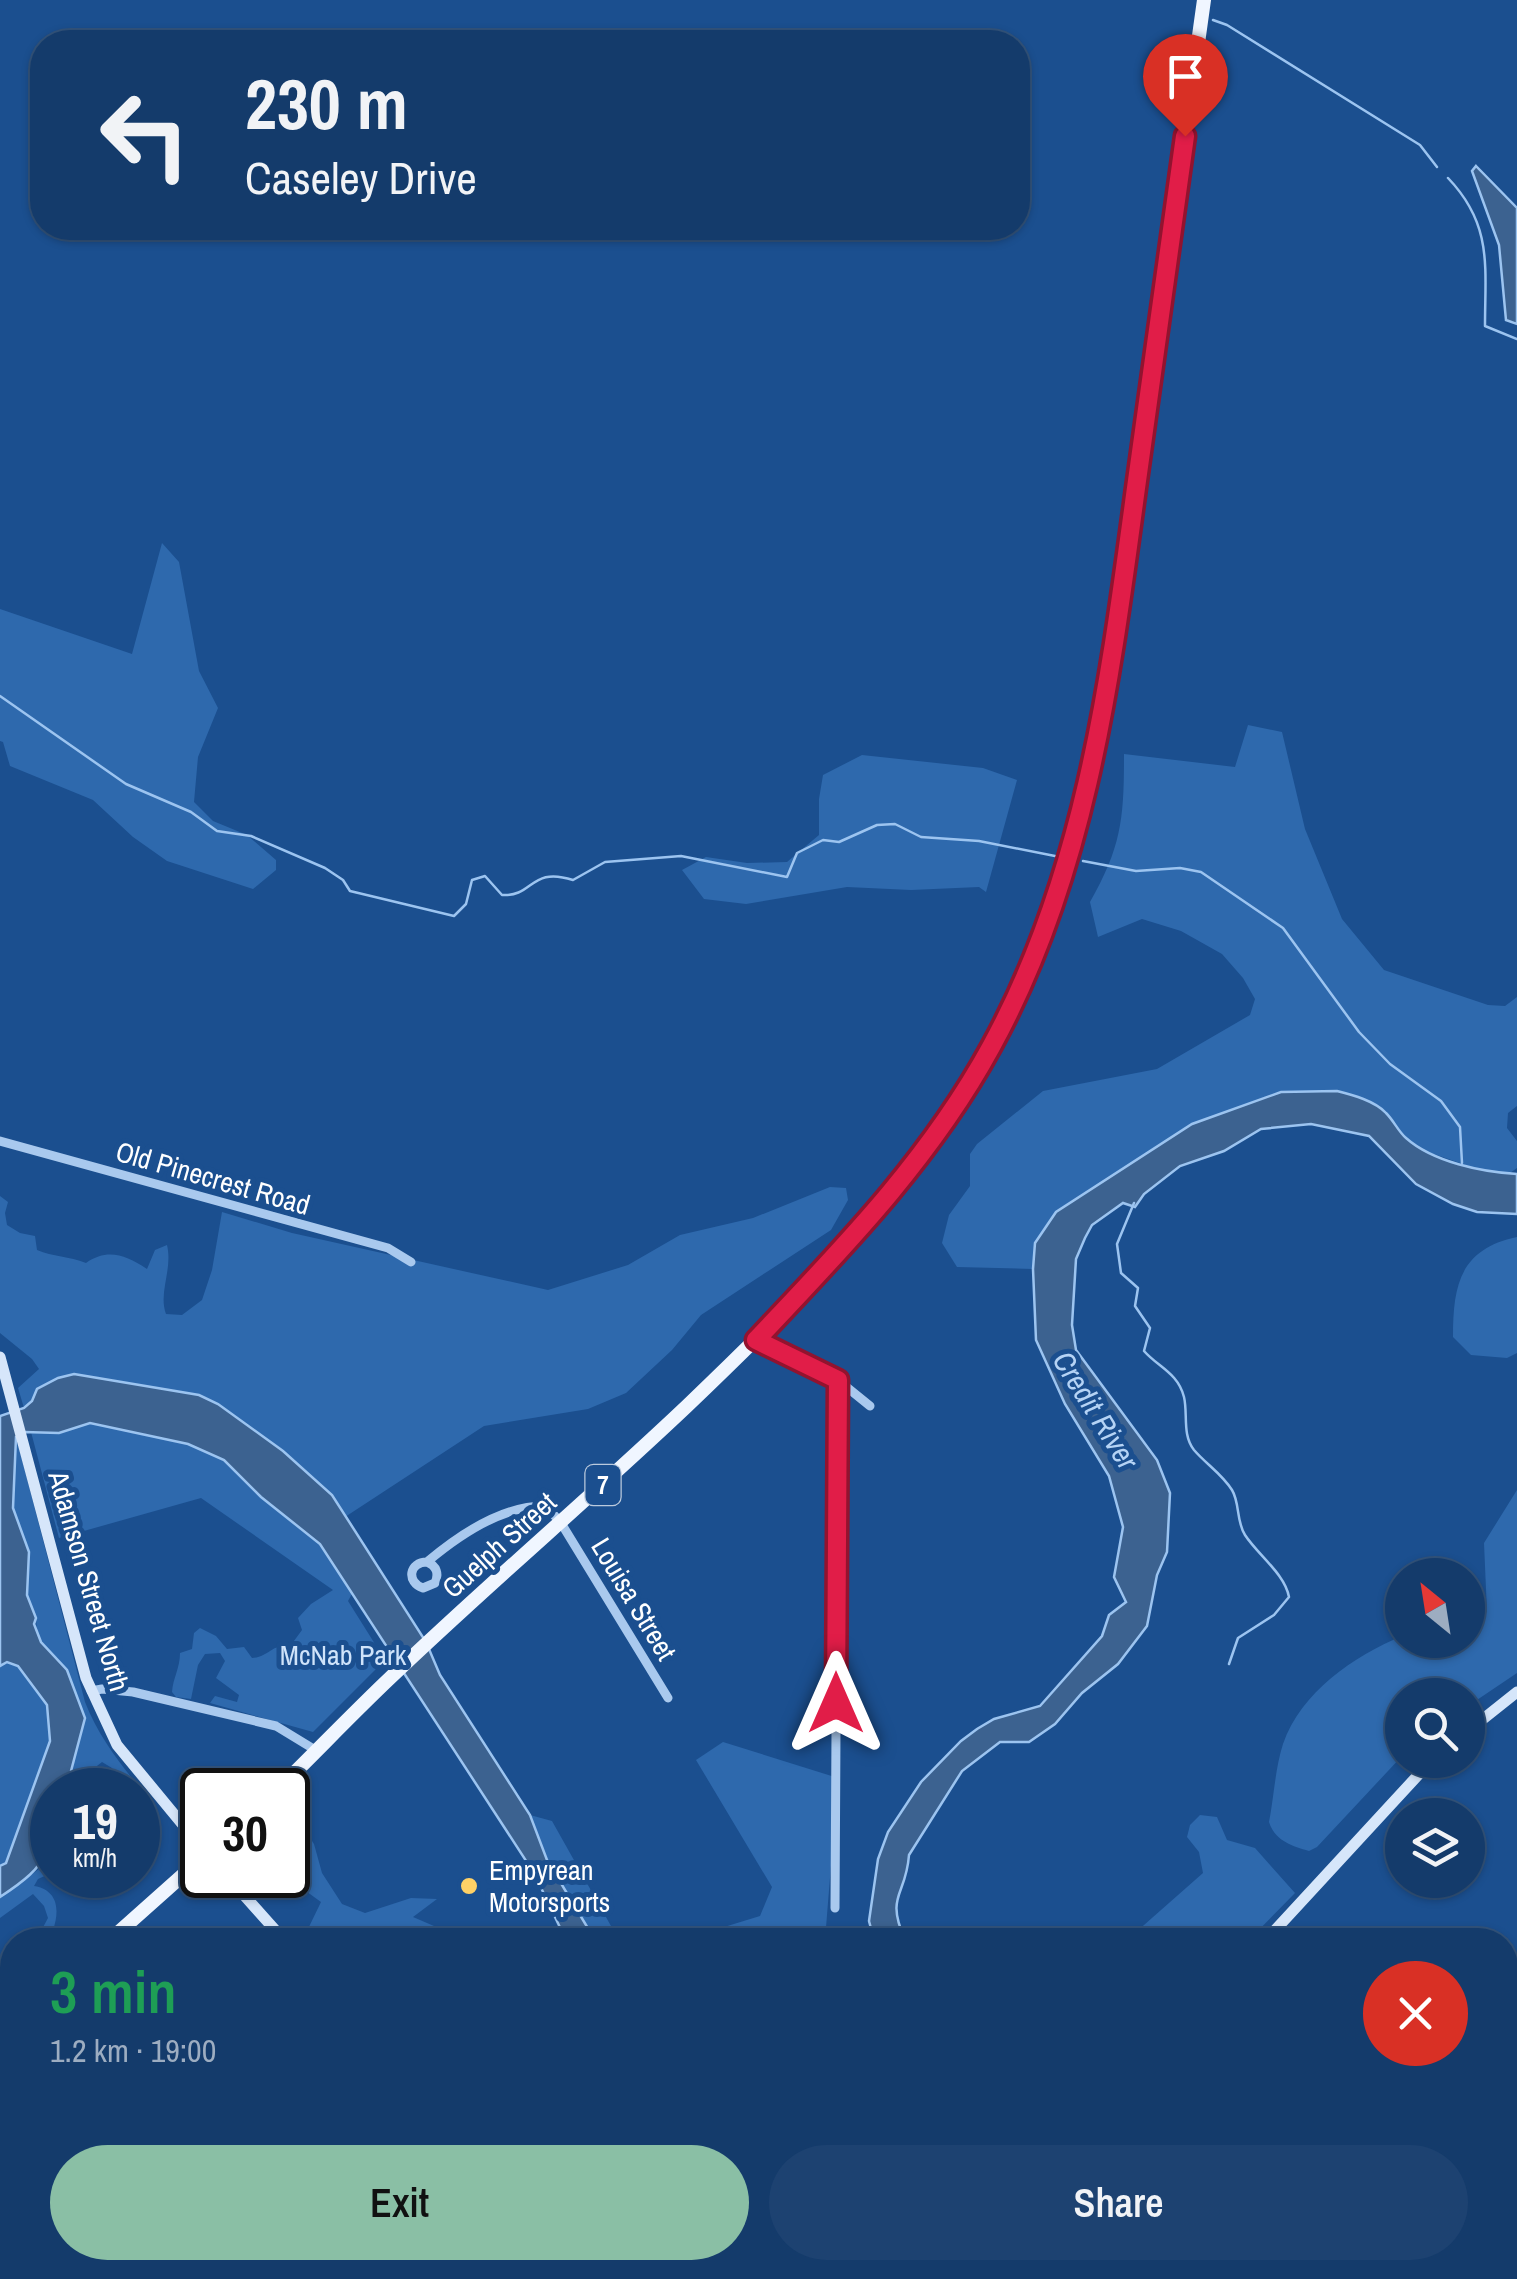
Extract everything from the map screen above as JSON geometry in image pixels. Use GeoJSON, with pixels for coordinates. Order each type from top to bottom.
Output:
{"type":"FeatureCollection","features":[{"type":"Feature","properties":{"kind":"main road","name":"7"},"geometry":{"type":"LineString","coordinates":[[756,1340],[843,1249],[926,1147],[991,1048],[1057,898],[1076,835],[1108,686],[1204,0]]}},
{"type":"Feature","properties":{"kind":"main road","name":"Guelph Street"},"geometry":{"type":"LineString","coordinates":[[300,1768],[390,1678],[756,1340]]}},
{"type":"Feature","properties":{"kind":"main road","name":"Adamson Street North"},"geometry":{"type":"LineString","coordinates":[[0,1358],[91,1692],[117,1745],[180,1822]]}},
{"type":"Feature","properties":{"kind":"main road"},"geometry":{"type":"LineString","coordinates":[[1485,1717],[1517,1692]]}},
{"type":"Feature","properties":{"kind":"main road"},"geometry":{"type":"LineString","coordinates":[[1278,1928],[1416,1778]]}},
{"type":"Feature","properties":{"kind":"main road"},"geometry":{"type":"LineString","coordinates":[[123,1928],[180,1878]]}},
{"type":"Feature","properties":{"kind":"main road"},"geometry":{"type":"LineString","coordinates":[[247,1898],[273,1928]]}},
{"type":"Feature","properties":{"kind":"street","name":"Old Pinecrest Road"},"geometry":{"type":"LineString","coordinates":[[0,1141],[388,1248],[411,1262]]}},
{"type":"Feature","properties":{"kind":"street"},"geometry":{"type":"LineString","coordinates":[[756,1340],[838,1380],[870,1406]]}},
{"type":"Feature","properties":{"kind":"street"},"geometry":{"type":"LineString","coordinates":[[835,1908],[838,1380]]}},
{"type":"Feature","properties":{"kind":"street"},"geometry":{"type":"LineString","coordinates":[[427,1562],[474,1528],[529,1506],[546,1506],[562,1523]]}},
{"type":"Feature","properties":{"kind":"street","name":"Louisa Street"},"geometry":{"type":"LineString","coordinates":[[562,1523],[668,1698]]}},
{"type":"Feature","properties":{"kind":"street"},"geometry":{"type":"LineString","coordinates":[[91,1692],[132,1692],[276,1726],[317,1751]]}},
{"type":"Feature","properties":{"kind":"green space"},"geometry":{"type":"Polygon","coordinates":[[[162,543],[179,562],[199,671],[218,708],[198,757],[194,802],[213,821],[247,835],[276,860],[276,870],[253,889],[167,861],[133,837],[93,800],[10,766],[0,741],[0,609],[132,654],[162,543]]]}},
{"type":"Feature","properties":{"kind":"green space"},"geometry":{"type":"Polygon","coordinates":[[[1248,725],[1282,732],[1305,829],[1342,919],[1384,970],[1488,1005],[1505,1006],[1517,997],[1517,1106],[1508,1113],[1507,1128],[1517,1141],[1517,1168],[1510,1173],[1486,1172],[1425,1151],[1405,1137],[1384,1110],[1354,1095],[1337,1091],[1281,1092],[1035,1243],[1033,1269],[957,1267],[942,1243],[949,1215],[970,1186],[970,1154],[977,1144],[1043,1091],[1157,1069],[1250,1015],[1255,999],[1222,954],[1181,931],[1142,919],[1098,937],[1090,902],[1109,864],[1119,831],[1124,754],[1235,767],[1248,725]]]}},
{"type":"Feature","properties":{"kind":"green space"},"geometry":{"type":"Polygon","coordinates":[[[862,755],[983,768],[1017,780],[986,892],[979,887],[847,887],[746,904],[704,899],[682,870],[706,857],[747,863],[787,862],[819,835],[823,775],[862,755]]]}},
{"type":"Feature","properties":{"kind":"green space"},"geometry":{"type":"Polygon","coordinates":[[[830,1187],[846,1188],[848,1200],[831,1230],[701,1315],[672,1350],[626,1393],[588,1409],[484,1426],[345,1517],[332,1495],[283,1451],[251,1431],[74,1374],[24,1408],[18,1388],[39,1369],[0,1333],[0,1196],[8,1202],[7,1225],[35,1236],[37,1250],[43,1252],[86,1263],[116,1255],[147,1269],[155,1250],[167,1245],[164,1306],[166,1314],[182,1315],[202,1300],[212,1270],[222,1212],[292,1233],[548,1290],[628,1265],[680,1235],[753,1218],[830,1187]]]}},
{"type":"Feature","properties":{"kind":"green space"},"geometry":{"type":"Polygon","coordinates":[[[1517,1237],[1517,1353],[1507,1358],[1471,1355],[1453,1337],[1458,1286],[1472,1260],[1483,1250],[1517,1237]]]}},
{"type":"Feature","properties":{"kind":"green space","name":"McNab Park"},"geometry":{"type":"Polygon","coordinates":[[[90,1423],[188,1444],[224,1461],[261,1497],[320,1544],[353,1592],[348,1601],[385,1660],[313,1732],[210,1703],[215,1696],[237,1702],[239,1695],[216,1678],[225,1661],[220,1653],[205,1654],[198,1665],[191,1699],[176,1697],[172,1692],[180,1653],[192,1649],[194,1633],[200,1628],[216,1636],[227,1649],[244,1647],[252,1658],[258,1657],[279,1646],[291,1645],[302,1630],[298,1618],[333,1590],[201,1498],[59,1538],[31,1432],[59,1433],[90,1423]]]}},
{"type":"Feature","properties":{"kind":"green space"},"geometry":{"type":"Polygon","coordinates":[[[16,1436],[85,1702],[125,1768],[112,1768],[102,1762],[94,1768],[72,1768],[85,1718],[67,1670],[37,1636],[36,1618],[27,1595],[29,1552],[13,1508],[16,1436]]]}},
{"type":"Feature","properties":{"kind":"green space"},"geometry":{"type":"Polygon","coordinates":[[[1517,1490],[1517,1673],[1485,1695],[1485,1678],[1385,1678],[1385,1774],[1317,1847],[1309,1851],[1285,1842],[1269,1822],[1283,1744],[1302,1708],[1331,1678],[1385,1644],[1385,1658],[1485,1658],[1484,1543],[1517,1490]]]}},
{"type":"Feature","properties":{"kind":"green space"},"geometry":{"type":"Polygon","coordinates":[[[7,1662],[18,1666],[47,1705],[50,1741],[40,1768],[30,1768],[30,1795],[5,1863],[0,1866],[0,1666],[7,1662]]]}},
{"type":"Feature","properties":{"kind":"green space"},"geometry":{"type":"Polygon","coordinates":[[[723,1742],[838,1778],[826,1928],[721,1928],[760,1916],[772,1887],[696,1760],[723,1742]]]}},
{"type":"Feature","properties":{"kind":"green space"},"geometry":{"type":"Polygon","coordinates":[[[530,1815],[552,1821],[611,1926],[630,1928],[588,1928],[547,1860],[530,1815]]]}},
{"type":"Feature","properties":{"kind":"green space"},"geometry":{"type":"Polygon","coordinates":[[[1200,1815],[1217,1817],[1227,1840],[1255,1848],[1295,1893],[1261,1928],[1141,1928],[1203,1873],[1199,1852],[1187,1837],[1190,1825],[1200,1815]]]}},
{"type":"Feature","properties":{"kind":"green space"},"geometry":{"type":"Polygon","coordinates":[[[310,1838],[322,1873],[342,1904],[365,1913],[411,1898],[437,1899],[413,1917],[439,1928],[308,1928],[321,1902],[310,1894],[310,1838]]]}},
{"type":"Feature","properties":{"kind":"green space"},"geometry":{"type":"Polygon","coordinates":[[[30,1875],[30,1896],[0,1918],[0,1897],[30,1875]]]}},
{"type":"Feature","properties":{"kind":"green space"},"geometry":{"type":"Polygon","coordinates":[[[37,1898],[53,1898],[53,1928],[43,1928],[48,1918],[37,1898]]]}},
{"type":"Feature","properties":{"kind":"water"},"geometry":{"type":"Polygon","coordinates":[[[1476,166],[1517,208],[1517,324],[1506,320],[1499,245],[1472,171],[1476,166]]]}},
{"type":"Feature","properties":{"kind":"water","name":"Credit River"},"geometry":{"type":"Polygon","coordinates":[[[1337,1091],[1357,1097],[1376,1105],[1406,1138],[1430,1153],[1474,1168],[1517,1174],[1517,1214],[1477,1212],[1453,1204],[1416,1184],[1369,1136],[1311,1124],[1261,1129],[1224,1151],[1180,1166],[1144,1194],[1135,1207],[1123,1203],[1092,1225],[1076,1259],[1072,1325],[1076,1350],[1157,1460],[1170,1493],[1167,1552],[1157,1575],[1147,1626],[1118,1664],[1082,1693],[1055,1724],[1029,1742],[1000,1742],[962,1771],[909,1855],[897,1904],[900,1928],[871,1928],[878,1859],[888,1832],[921,1782],[977,1729],[994,1719],[1040,1706],[1102,1636],[1109,1615],[1126,1602],[1114,1577],[1123,1527],[1109,1476],[1065,1404],[1036,1340],[1035,1243],[1056,1212],[1192,1124],[1281,1092],[1337,1091]]]}},
{"type":"Feature","properties":{"kind":"water"},"geometry":{"type":"Polygon","coordinates":[[[74,1374],[199,1395],[218,1404],[283,1451],[332,1495],[530,1815],[547,1860],[588,1928],[560,1928],[534,1873],[320,1544],[261,1497],[224,1460],[188,1444],[90,1423],[59,1433],[24,1432],[16,1437],[13,1508],[29,1552],[27,1595],[36,1618],[34,1624],[41,1642],[67,1670],[85,1718],[72,1768],[40,1768],[50,1741],[47,1705],[18,1666],[7,1662],[0,1666],[0,1416],[24,1408],[37,1389],[74,1374]]]}},
{"type":"Feature","properties":{"kind":"water"},"geometry":{"type":"Polygon","coordinates":[[[30,1796],[30,1875],[0,1897],[0,1866],[6,1863],[30,1796]]]}},
{"type":"Feature","properties":{"kind":"waterway"},"geometry":{"type":"LineString","coordinates":[[1213,20],[1420,145],[1437,167]]}},
{"type":"Feature","properties":{"kind":"waterway"},"geometry":{"type":"LineString","coordinates":[[1448,178],[1463,195],[1479,230],[1485,266],[1485,326],[1517,339]]}},
{"type":"Feature","properties":{"kind":"waterway"},"geometry":{"type":"LineString","coordinates":[[0,696],[126,784],[191,812],[217,831],[251,836],[325,868],[343,880],[350,891],[454,916],[466,904],[472,880],[485,876],[502,895],[512,894],[548,877],[573,880],[605,862],[681,856],[787,877],[797,853],[823,840],[839,842],[877,825],[895,824],[921,837],[979,841],[1055,856]]}},
{"type":"Feature","properties":{"kind":"waterway"},"geometry":{"type":"LineString","coordinates":[[1083,861],[1136,871],[1180,868],[1201,872],[1283,928],[1359,1032],[1390,1064],[1441,1101],[1460,1127],[1462,1163]]}},
{"type":"Feature","properties":{"kind":"waterway"},"geometry":{"type":"LineString","coordinates":[[1134,1203],[1117,1244],[1121,1273],[1138,1288],[1135,1306],[1150,1328],[1144,1351],[1177,1382],[1184,1397],[1190,1444],[1232,1490],[1245,1535],[1277,1573],[1289,1597],[1274,1615],[1238,1638],[1229,1664]]}},
{"type":"Feature","properties":{"kind":"place","name":"Empyrean Motorsports"},"geometry":{"type":"Point","coordinates":[469,1886]}},
{"type":"Feature","properties":{"kind":"route"},"geometry":{"type":"LineString","coordinates":[[836,1703],[838,1380],[756,1340],[894,1191],[958,1103],[1018,995],[1057,898],[1080,820],[1108,686],[1185,136]]}}]}
